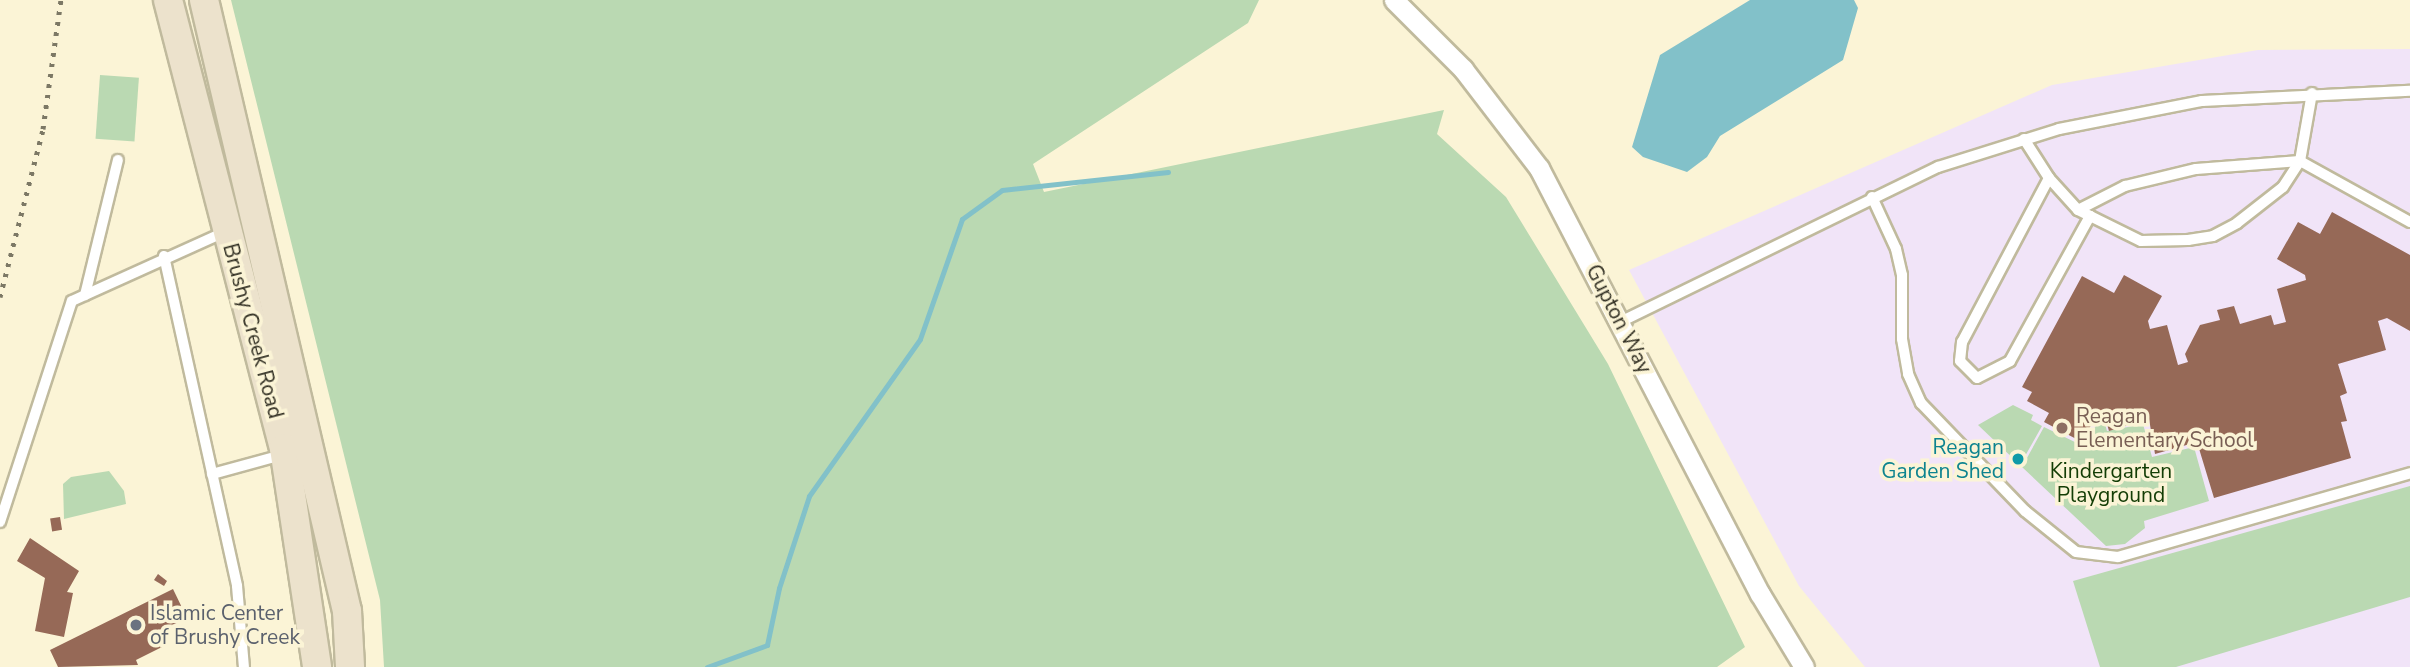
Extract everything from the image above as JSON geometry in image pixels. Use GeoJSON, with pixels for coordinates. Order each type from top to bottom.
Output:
{"type":"FeatureCollection","features":[{"type":"Feature","properties":{"kind":"main road","name":"Brushy Creek Road"},"geometry":{"type":"LineString","coordinates":[[168,0],[226,232],[346,611],[350,667]]}},
{"type":"Feature","properties":{"kind":"main road","name":"Brushy Creek Road"},"geometry":{"type":"LineString","coordinates":[[204,0],[297,451],[317,667]]}},
{"type":"Feature","properties":{"kind":"street","name":"Gupton Way"},"geometry":{"type":"LineString","coordinates":[[1394,0],[1463,68],[1532,157],[1760,594],[1804,667]]}},
{"type":"Feature","properties":{"kind":"lane"},"geometry":{"type":"LineString","coordinates":[[1620,322],[1938,167],[2024,139],[2152,109],[2312,93],[2410,91]]}},
{"type":"Feature","properties":{"kind":"lane"},"geometry":{"type":"LineString","coordinates":[[2024,139],[2049,178],[2078,210],[2141,241],[2213,236],[2265,203],[2300,161],[2312,93]]}},
{"type":"Feature","properties":{"kind":"lane"},"geometry":{"type":"LineString","coordinates":[[85,295],[118,160]]}},
{"type":"Feature","properties":{"kind":"lane"},"geometry":{"type":"LineString","coordinates":[[2078,210],[2125,186],[2196,169],[2300,161],[2410,222]]}},
{"type":"Feature","properties":{"kind":"lane"},"geometry":{"type":"LineString","coordinates":[[2049,178],[1962,342],[1960,361],[1977,378],[2010,361],[2090,216]]}},
{"type":"Feature","properties":{"kind":"lane"},"geometry":{"type":"LineString","coordinates":[[1872,197],[1896,249],[1902,275],[1902,339],[1908,374],[1921,403],[2025,511],[2076,552],[2118,557],[2410,473]]}},
{"type":"Feature","properties":{"kind":"lane"},"geometry":{"type":"LineString","coordinates":[[0,522],[72,301],[164,256],[226,232]]}},
{"type":"Feature","properties":{"kind":"lane"},"geometry":{"type":"LineString","coordinates":[[164,256],[237,586],[244,667]]}},
{"type":"Feature","properties":{"kind":"lane"},"geometry":{"type":"LineString","coordinates":[[212,474],[297,451]]}},
{"type":"Feature","properties":{"kind":"shaded area","name":"Reagan Elementary School"},"geometry":{"type":"Polygon","coordinates":[[[2410,49],[2410,667],[1865,667],[1799,586],[1629,270],[2052,85],[2258,50],[2410,49]]]}},
{"type":"Feature","properties":{"kind":"green space"},"geometry":{"type":"Polygon","coordinates":[[[231,0],[1259,0],[1248,23],[1033,164],[1044,192],[1444,110],[1437,134],[1506,197],[1608,364],[1745,647],[1717,667],[384,667],[380,600],[231,0]]]}},
{"type":"Feature","properties":{"kind":"green space"},"geometry":{"type":"Polygon","coordinates":[[[100,75],[139,78],[134,142],[96,139],[100,75]]]}},
{"type":"Feature","properties":{"kind":"green space"},"geometry":{"type":"Polygon","coordinates":[[[2013,405],[2033,415],[2031,420],[2042,426],[2020,465],[1978,425],[2013,405]]]}},
{"type":"Feature","properties":{"kind":"green space","name":"Kindergarten Playground"},"geometry":{"type":"Polygon","coordinates":[[[2103,417],[2107,431],[2143,424],[2152,457],[2194,447],[2209,501],[2144,521],[2145,528],[2125,544],[2106,546],[2022,467],[2044,427],[2081,445],[2103,417]]]}},
{"type":"Feature","properties":{"kind":"green space"},"geometry":{"type":"Polygon","coordinates":[[[109,471],[124,491],[126,504],[64,519],[63,484],[71,477],[109,471]]]}},
{"type":"Feature","properties":{"kind":"green space"},"geometry":{"type":"Polygon","coordinates":[[[2410,486],[2410,597],[2176,667],[2100,667],[2073,581],[2410,486]]]}},
{"type":"Feature","properties":{"kind":"water"},"geometry":{"type":"Polygon","coordinates":[[[1750,0],[1854,0],[1858,8],[1843,60],[1720,136],[1707,157],[1687,172],[1643,157],[1632,147],[1660,55],[1750,0]]]}},
{"type":"Feature","properties":{"kind":"building"},"geometry":{"type":"Polygon","coordinates":[[[2332,212],[2410,255],[2410,331],[2387,318],[2378,321],[2386,350],[2338,364],[2347,393],[2340,396],[2347,421],[2341,422],[2351,458],[2214,498],[2197,442],[2155,454],[2149,419],[2109,431],[2104,414],[2096,416],[2082,442],[2044,422],[2049,413],[2027,401],[2032,392],[2022,387],[2082,276],[2114,293],[2124,275],[2162,296],[2148,321],[2150,329],[2167,325],[2178,365],[2188,362],[2185,354],[2200,325],[2220,320],[2217,310],[2234,306],[2240,324],[2271,315],[2274,325],[2286,322],[2277,289],[2306,280],[2305,275],[2277,259],[2298,222],[2320,234],[2332,212]]]}},
{"type":"Feature","properties":{"kind":"building"},"geometry":{"type":"Polygon","coordinates":[[[60,517],[62,530],[52,531],[50,519],[60,517]]]}},
{"type":"Feature","properties":{"kind":"building"},"geometry":{"type":"Polygon","coordinates":[[[30,538],[79,571],[67,592],[73,593],[64,637],[35,631],[45,578],[17,561],[30,538]]]}},
{"type":"Feature","properties":{"kind":"building"},"geometry":{"type":"Polygon","coordinates":[[[158,574],[167,581],[164,586],[154,580],[158,574]]]}},
{"type":"Feature","properties":{"kind":"building","name":"Islamic Center of Brushy Creek"},"geometry":{"type":"Polygon","coordinates":[[[173,589],[187,618],[158,632],[164,646],[136,660],[138,665],[58,667],[50,650],[173,589]]]}},
{"type":"Feature","properties":{"kind":"waterway"},"geometry":{"type":"LineString","coordinates":[[707,667],[767,645],[779,588],[809,496],[920,339],[962,219],[1002,190],[1168,172]]}},
{"type":"Feature","properties":{"kind":"railway"},"geometry":{"type":"LineString","coordinates":[[0,297],[43,129],[61,0]]}},
{"type":"Feature","properties":{"kind":"place","name":"Reagan Elementary School"},"geometry":{"type":"Point","coordinates":[2062,428]}},
{"type":"Feature","properties":{"kind":"place","name":"Reagan Garden Shed"},"geometry":{"type":"Point","coordinates":[2018,459]}},
{"type":"Feature","properties":{"kind":"place","name":"Islamic Center of Brushy Creek"},"geometry":{"type":"Point","coordinates":[136,625]}}]}
